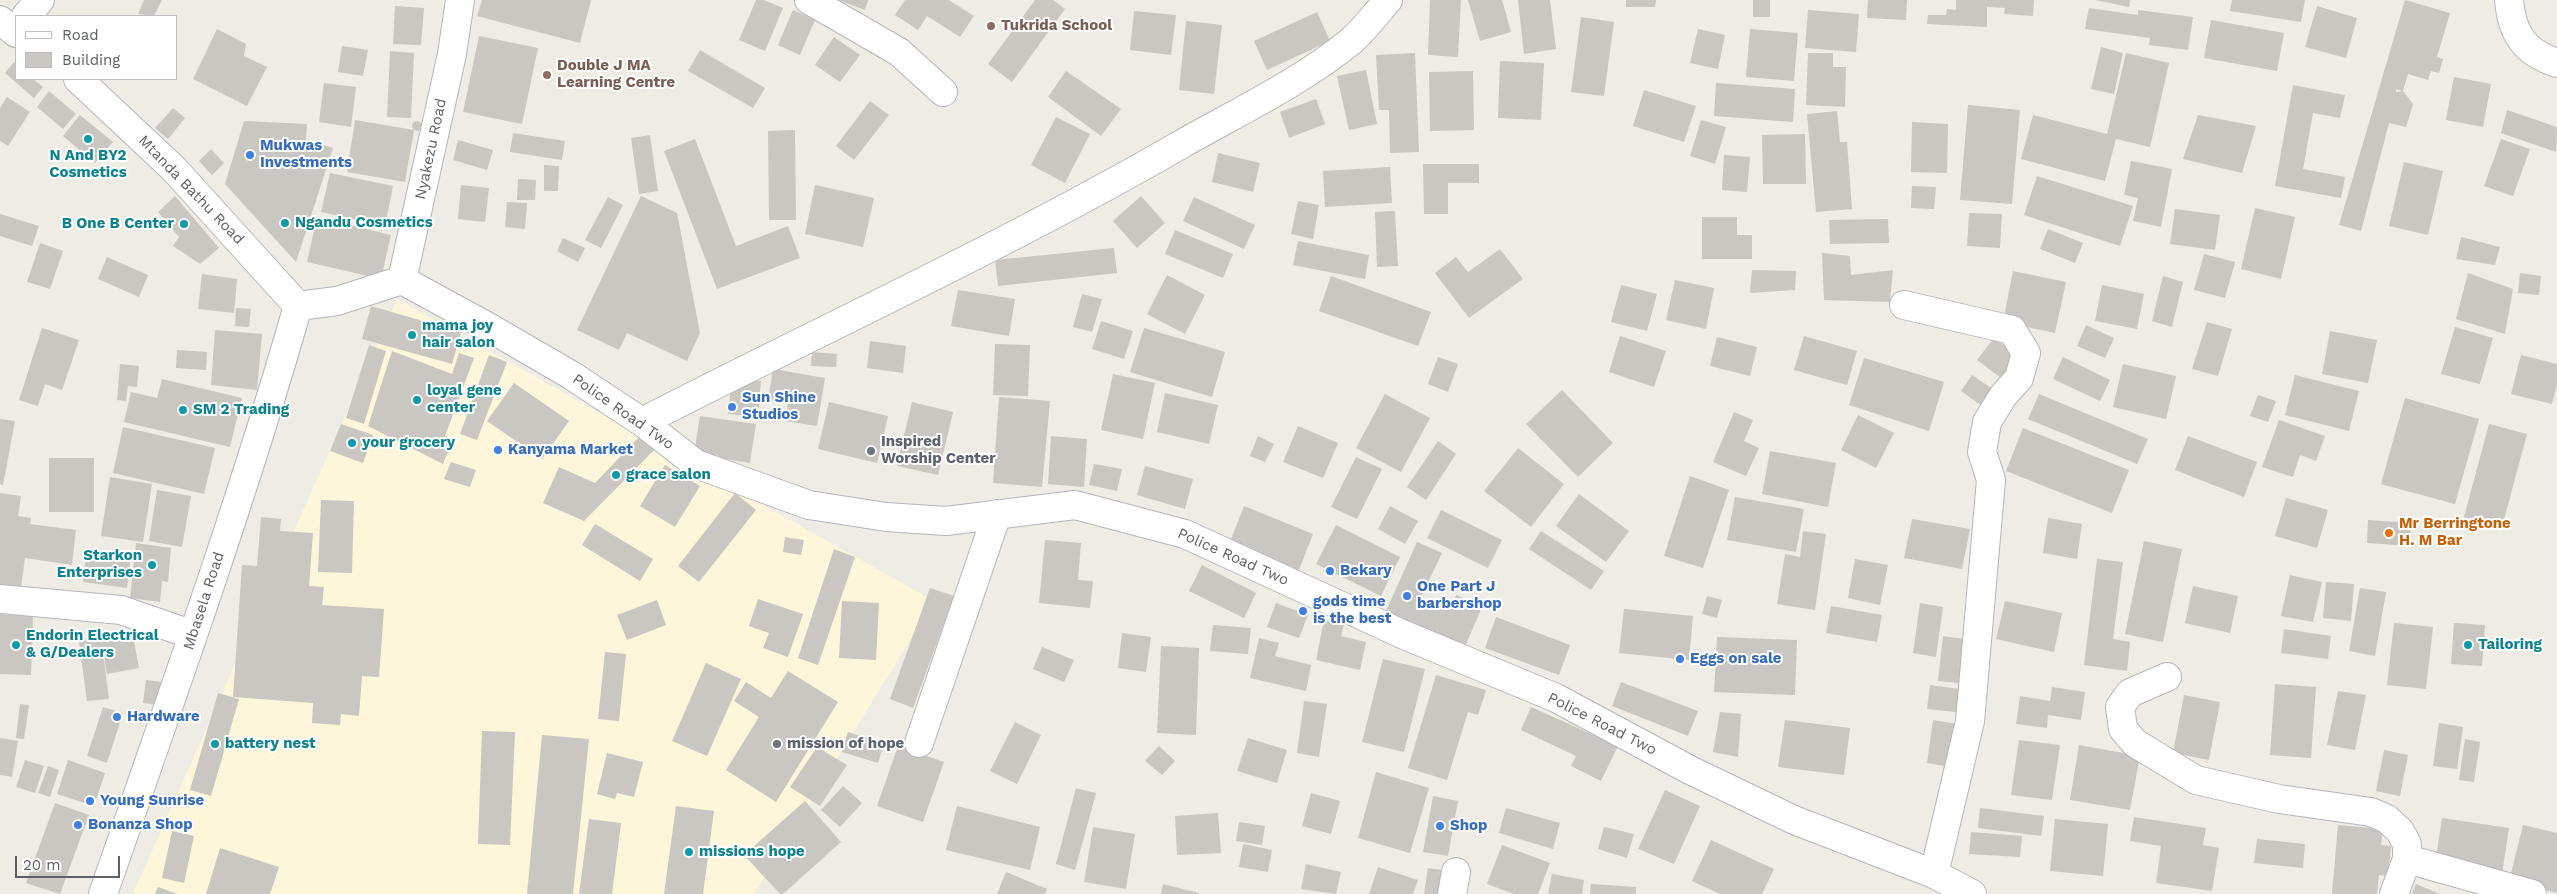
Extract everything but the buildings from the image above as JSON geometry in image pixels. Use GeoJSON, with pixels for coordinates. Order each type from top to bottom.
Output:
{"type":"FeatureCollection","features":[{"type":"Feature","properties":{"kind":"street"},"geometry":{"type":"LineString","coordinates":[[25,15],[40,0]]}},
{"type":"Feature","properties":{"kind":"street","name":"Nyakezu Road"},"geometry":{"type":"LineString","coordinates":[[402,280],[452,54],[460,0]]}},
{"type":"Feature","properties":{"kind":"street"},"geometry":{"type":"LineString","coordinates":[[809,0],[899,52],[944,92]]}},
{"type":"Feature","properties":{"kind":"street"},"geometry":{"type":"LineString","coordinates":[[642,422],[808,337],[993,247],[1152,161],[1307,72],[1352,41],[1388,0]]}},
{"type":"Feature","properties":{"kind":"street"},"geometry":{"type":"LineString","coordinates":[[2509,0],[2511,20],[2524,45],[2545,59],[2557,63]]}},
{"type":"Feature","properties":{"kind":"street","name":"Mtanda Bathu Road"},"geometry":{"type":"LineString","coordinates":[[79,80],[174,169],[298,306]]}},
{"type":"Feature","properties":{"kind":"street"},"geometry":{"type":"LineString","coordinates":[[298,306],[337,301],[402,280]]}},
{"type":"Feature","properties":{"kind":"street","name":"Police Road Two"},"geometry":{"type":"LineString","coordinates":[[402,280],[572,375],[642,422],[696,464],[809,505],[886,517],[946,521],[1076,505],[1185,534],[1402,634],[1556,698],[1690,770],[1794,820],[1934,874],[1972,894]]}},
{"type":"Feature","properties":{"kind":"street"},"geometry":{"type":"LineString","coordinates":[[1904,305],[2012,330],[2026,353],[2019,378],[2003,396],[1987,422],[1982,452],[1992,480],[1970,721],[1934,874]]}},
{"type":"Feature","properties":{"kind":"street","name":"Mbasela Road"},"geometry":{"type":"LineString","coordinates":[[102,894],[193,634],[276,383],[298,306]]}},
{"type":"Feature","properties":{"kind":"street"},"geometry":{"type":"LineString","coordinates":[[919,743],[997,514]]}},
{"type":"Feature","properties":{"kind":"street"},"geometry":{"type":"LineString","coordinates":[[0,599],[121,610],[193,634]]}},
{"type":"Feature","properties":{"kind":"street"},"geometry":{"type":"LineString","coordinates":[[2167,677],[2130,693],[2120,707],[2123,729],[2135,743],[2196,780],[2279,799],[2370,812],[2379,816],[2400,831],[2406,844],[2407,859],[2394,894]]}},
{"type":"Feature","properties":{"kind":"street"},"geometry":{"type":"LineString","coordinates":[[2407,859],[2532,894]]}},
{"type":"Feature","properties":{"kind":"shaded area","name":"Kanyama Market"},"geometry":{"type":"Polygon","coordinates":[[[397,299],[934,601],[754,894],[133,894],[397,299]]]}},
{"type":"Feature","properties":{"kind":"place","name":"Tukrida School"},"geometry":{"type":"Point","coordinates":[991,26]}},
{"type":"Feature","properties":{"kind":"place","name":"Double J MA Learning Centre"},"geometry":{"type":"Point","coordinates":[547,75]}},
{"type":"Feature","properties":{"kind":"place","name":"N And BY2 Cosmetics"},"geometry":{"type":"Point","coordinates":[88,139]}},
{"type":"Feature","properties":{"kind":"place","name":"Mukwas Investments"},"geometry":{"type":"Point","coordinates":[250,155]}},
{"type":"Feature","properties":{"kind":"place","name":"Ngandu Cosmetics"},"geometry":{"type":"Point","coordinates":[285,223]}},
{"type":"Feature","properties":{"kind":"place","name":"B One B Center"},"geometry":{"type":"Point","coordinates":[184,224]}},
{"type":"Feature","properties":{"kind":"place","name":"mama joy hair salon"},"geometry":{"type":"Point","coordinates":[412,335]}},
{"type":"Feature","properties":{"kind":"place","name":"loyal gene center"},"geometry":{"type":"Point","coordinates":[417,400]}},
{"type":"Feature","properties":{"kind":"place","name":"Sun Shine Studios"},"geometry":{"type":"Point","coordinates":[732,407]}},
{"type":"Feature","properties":{"kind":"place","name":"SM 2 Trading"},"geometry":{"type":"Point","coordinates":[183,410]}},
{"type":"Feature","properties":{"kind":"place","name":"your grocery"},"geometry":{"type":"Point","coordinates":[352,443]}},
{"type":"Feature","properties":{"kind":"place","name":"Kanyama Market"},"geometry":{"type":"Point","coordinates":[498,450]}},
{"type":"Feature","properties":{"kind":"place","name":"Inspired Worship Center"},"geometry":{"type":"Point","coordinates":[871,451]}},
{"type":"Feature","properties":{"kind":"place","name":"grace salon"},"geometry":{"type":"Point","coordinates":[616,475]}},
{"type":"Feature","properties":{"kind":"place","name":"Mr Berringtone H. M Bar"},"geometry":{"type":"Point","coordinates":[2389,533]}},
{"type":"Feature","properties":{"kind":"place","name":"Starkon Enterprises"},"geometry":{"type":"Point","coordinates":[152,565]}},
{"type":"Feature","properties":{"kind":"place","name":"Bekary"},"geometry":{"type":"Point","coordinates":[1330,571]}},
{"type":"Feature","properties":{"kind":"place","name":"One Part J barbershop"},"geometry":{"type":"Point","coordinates":[1407,596]}},
{"type":"Feature","properties":{"kind":"place","name":"gods time is the best"},"geometry":{"type":"Point","coordinates":[1303,611]}},
{"type":"Feature","properties":{"kind":"place","name":"Endorin Electrical & G/Dealers"},"geometry":{"type":"Point","coordinates":[16,645]}},
{"type":"Feature","properties":{"kind":"place","name":"Tailoring"},"geometry":{"type":"Point","coordinates":[2468,645]}},
{"type":"Feature","properties":{"kind":"place","name":"Eggs on sale"},"geometry":{"type":"Point","coordinates":[1680,659]}},
{"type":"Feature","properties":{"kind":"place","name":"Hardware"},"geometry":{"type":"Point","coordinates":[117,717]}},
{"type":"Feature","properties":{"kind":"place","name":"battery nest"},"geometry":{"type":"Point","coordinates":[215,744]}},
{"type":"Feature","properties":{"kind":"place","name":"mission of hope"},"geometry":{"type":"Point","coordinates":[777,744]}},
{"type":"Feature","properties":{"kind":"place","name":"Young Sunrise"},"geometry":{"type":"Point","coordinates":[90,801]}},
{"type":"Feature","properties":{"kind":"place","name":"Bonanza Shop"},"geometry":{"type":"Point","coordinates":[78,825]}},
{"type":"Feature","properties":{"kind":"place","name":"Shop"},"geometry":{"type":"Point","coordinates":[1440,826]}},
{"type":"Feature","properties":{"kind":"place","name":"missions hope"},"geometry":{"type":"Point","coordinates":[689,852]}}]}
